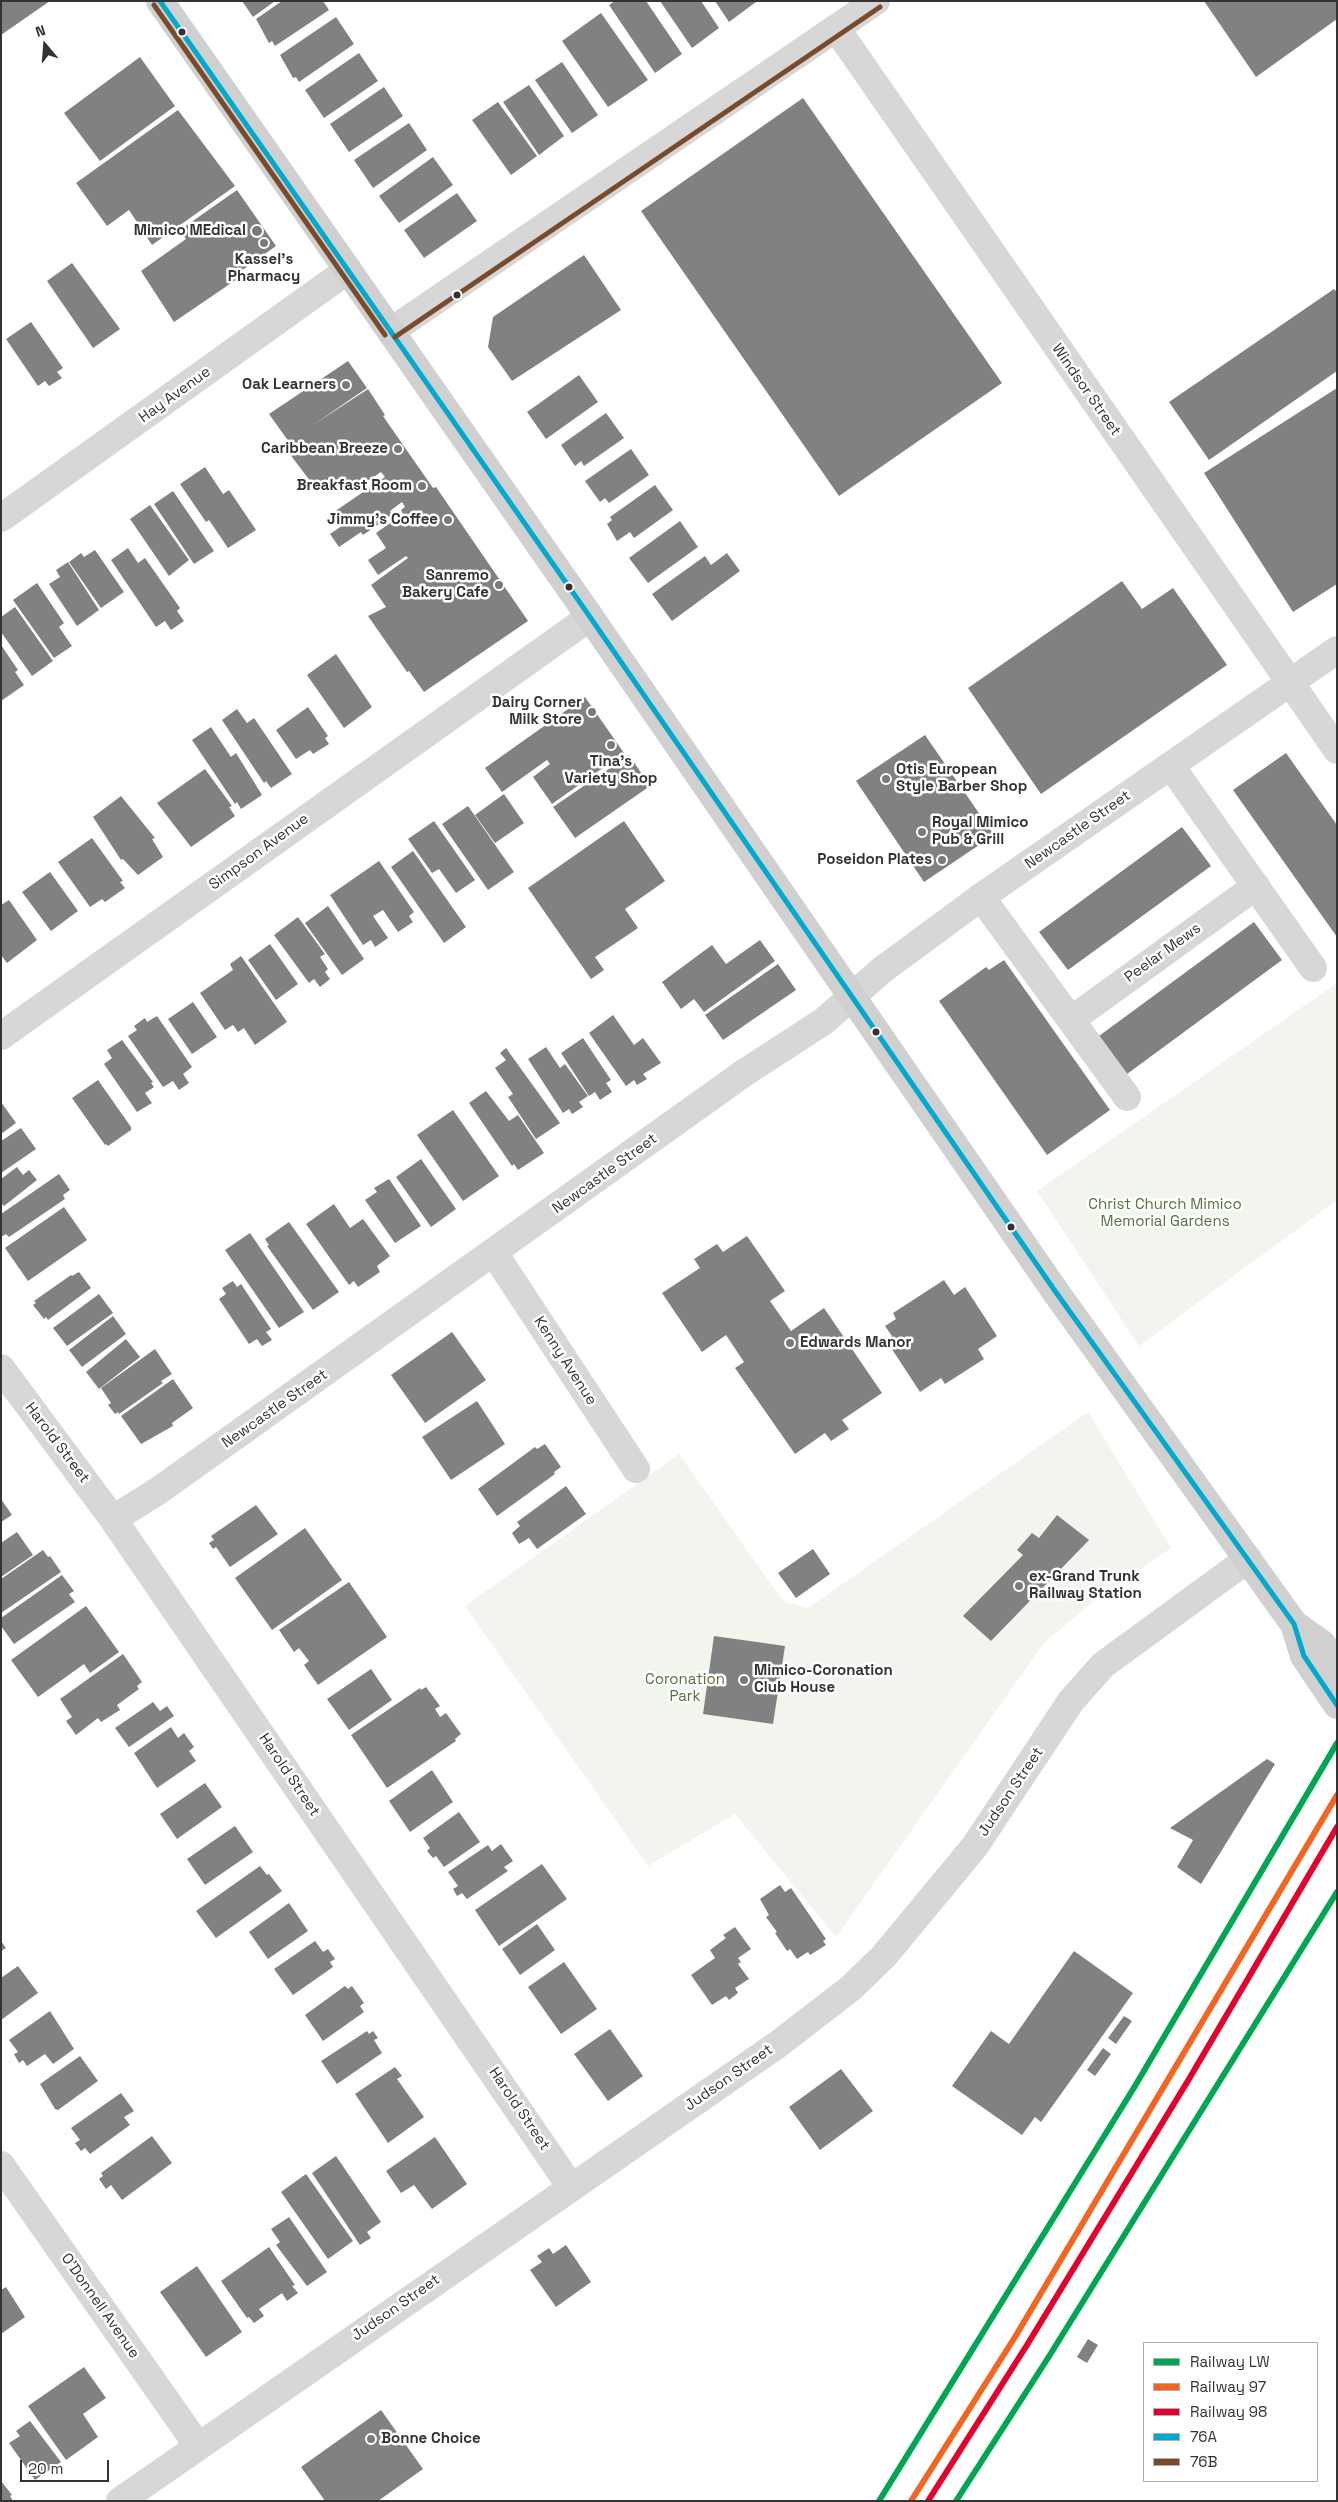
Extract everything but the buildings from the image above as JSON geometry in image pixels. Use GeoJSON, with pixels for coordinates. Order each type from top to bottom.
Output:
{"type":"FeatureCollection","features":[{"type":"Feature","properties":{"kind":"main road"},"geometry":{"type":"LineString","coordinates":[[160,1],[590,617],[742,840],[1055,1291],[1294,1624],[1304,1656],[1337,1705]]}},
{"type":"Feature","properties":{"kind":"main road"},"geometry":{"type":"LineString","coordinates":[[1294,1624],[1322,1644],[1337,1664]]}},
{"type":"Feature","properties":{"kind":"street"},"geometry":{"type":"LineString","coordinates":[[391,331],[876,1]]}},
{"type":"Feature","properties":{"kind":"street","name":"Windsor Street"},"geometry":{"type":"LineString","coordinates":[[836,28],[1337,750]]}},
{"type":"Feature","properties":{"kind":"street","name":"Hay Avenue"},"geometry":{"type":"LineString","coordinates":[[1,518],[348,270]]}},
{"type":"Feature","properties":{"kind":"street","name":"Simpson Avenue"},"geometry":{"type":"LineString","coordinates":[[1,1036],[590,617]]}},
{"type":"Feature","properties":{"kind":"street","name":"Newcastle Street"},"geometry":{"type":"LineString","coordinates":[[113,1519],[158,1491],[744,1074],[824,1021],[882,970],[981,897],[1337,650]]}},
{"type":"Feature","properties":{"kind":"street"},"geometry":{"type":"LineString","coordinates":[[1171,766],[1313,968]]}},
{"type":"Feature","properties":{"kind":"street","name":"Peelar Mews"},"geometry":{"type":"LineString","coordinates":[[1071,1020],[1256,886]]}},
{"type":"Feature","properties":{"kind":"street"},"geometry":{"type":"LineString","coordinates":[[981,897],[1127,1097]]}},
{"type":"Feature","properties":{"kind":"street","name":"Kenny Avenue"},"geometry":{"type":"LineString","coordinates":[[494,1253],[636,1469]]}},
{"type":"Feature","properties":{"kind":"street","name":"Harold Street"},"geometry":{"type":"LineString","coordinates":[[1,1368],[113,1519],[571,2187]]}},
{"type":"Feature","properties":{"kind":"street","name":"Judson Street"},"geometry":{"type":"LineString","coordinates":[[120,2501],[777,2045],[851,1988],[884,1956],[975,1846],[1071,1701],[1103,1665],[1248,1559]]}},
{"type":"Feature","properties":{"kind":"street","name":"O'Donnell Avenue"},"geometry":{"type":"LineString","coordinates":[[1,2165],[198,2446]]}},
{"type":"Feature","properties":{"kind":"green space","name":"Christ Church Mimico Memorial Gardens"},"geometry":{"type":"Polygon","coordinates":[[[1337,983],[1337,1200],[1139,1346],[1037,1191],[1337,983]]]}},
{"type":"Feature","properties":{"kind":"green space","name":"Coronation Park"},"geometry":{"type":"Polygon","coordinates":[[[1088,1412],[1171,1548],[1094,1601],[1044,1643],[836,1937],[735,1814],[648,1866],[465,1606],[679,1454],[783,1601],[808,1608],[1088,1412]]]}},
{"type":"Feature","properties":{"kind":"rail line","name":"LW"},"geometry":{"type":"LineString","coordinates":[[879,2501],[1135,2086],[1337,1743]]}},
{"type":"Feature","properties":{"kind":"rail line","name":"97"},"geometry":{"type":"LineString","coordinates":[[911,2501],[1015,2337],[1337,1795]]}},
{"type":"Feature","properties":{"kind":"rail line","name":"98"},"geometry":{"type":"LineString","coordinates":[[928,2501],[1027,2345],[1189,2079],[1337,1827]]}},
{"type":"Feature","properties":{"kind":"rail line","name":"LW"},"geometry":{"type":"LineString","coordinates":[[956,2501],[1048,2358],[1337,1892]]}},
{"type":"Feature","properties":{"kind":"transit line","name":"76A"},"geometry":{"type":"LineString","coordinates":[[160,1],[590,617],[1055,1291],[1294,1624],[1304,1656],[1337,1705]]}},
{"type":"Feature","properties":{"kind":"transit line","name":"76B"},"geometry":{"type":"LineString","coordinates":[[154,5],[385,335]]}},
{"type":"Feature","properties":{"kind":"transit line","name":"76B"},"geometry":{"type":"LineString","coordinates":[[395,337],[880,7]]}},
{"type":"Feature","properties":{"kind":"place","name":"Mimico MEdical"},"geometry":{"type":"Point","coordinates":[257,231]}},
{"type":"Feature","properties":{"kind":"place","name":"Kassel's Pharmacy"},"geometry":{"type":"Point","coordinates":[264,243]}},
{"type":"Feature","properties":{"kind":"place","name":"Oak Learners"},"geometry":{"type":"Point","coordinates":[346,385]}},
{"type":"Feature","properties":{"kind":"place","name":"Caribbean Breeze"},"geometry":{"type":"Point","coordinates":[398,449]}},
{"type":"Feature","properties":{"kind":"place","name":"Breakfast Room"},"geometry":{"type":"Point","coordinates":[422,486]}},
{"type":"Feature","properties":{"kind":"place","name":"Jimmy's Coffee"},"geometry":{"type":"Point","coordinates":[448,520]}},
{"type":"Feature","properties":{"kind":"place","name":"Sanremo Bakery Cafe"},"geometry":{"type":"Point","coordinates":[499,585]}},
{"type":"Feature","properties":{"kind":"place","name":"Dairy Corner Milk Store"},"geometry":{"type":"Point","coordinates":[592,712]}},
{"type":"Feature","properties":{"kind":"place","name":"Tina's Variety Shop"},"geometry":{"type":"Point","coordinates":[611,745]}},
{"type":"Feature","properties":{"kind":"place","name":"Otis European Style Barber Shop"},"geometry":{"type":"Point","coordinates":[886,779]}},
{"type":"Feature","properties":{"kind":"place","name":"Royal Mimico Pub & Grill"},"geometry":{"type":"Point","coordinates":[922,832]}},
{"type":"Feature","properties":{"kind":"place","name":"Poseidon Plates"},"geometry":{"type":"Point","coordinates":[942,860]}},
{"type":"Feature","properties":{"kind":"place","name":"Edwards Manor"},"geometry":{"type":"Point","coordinates":[790,1343]}},
{"type":"Feature","properties":{"kind":"place","name":"ex-Grand Trunk Railway Station"},"geometry":{"type":"Point","coordinates":[1019,1586]}},
{"type":"Feature","properties":{"kind":"place","name":"Mimico-Coronation Club House"},"geometry":{"type":"Point","coordinates":[744,1680]}},
{"type":"Feature","properties":{"kind":"place","name":"Bonne Choice"},"geometry":{"type":"Point","coordinates":[371,2439]}}]}
